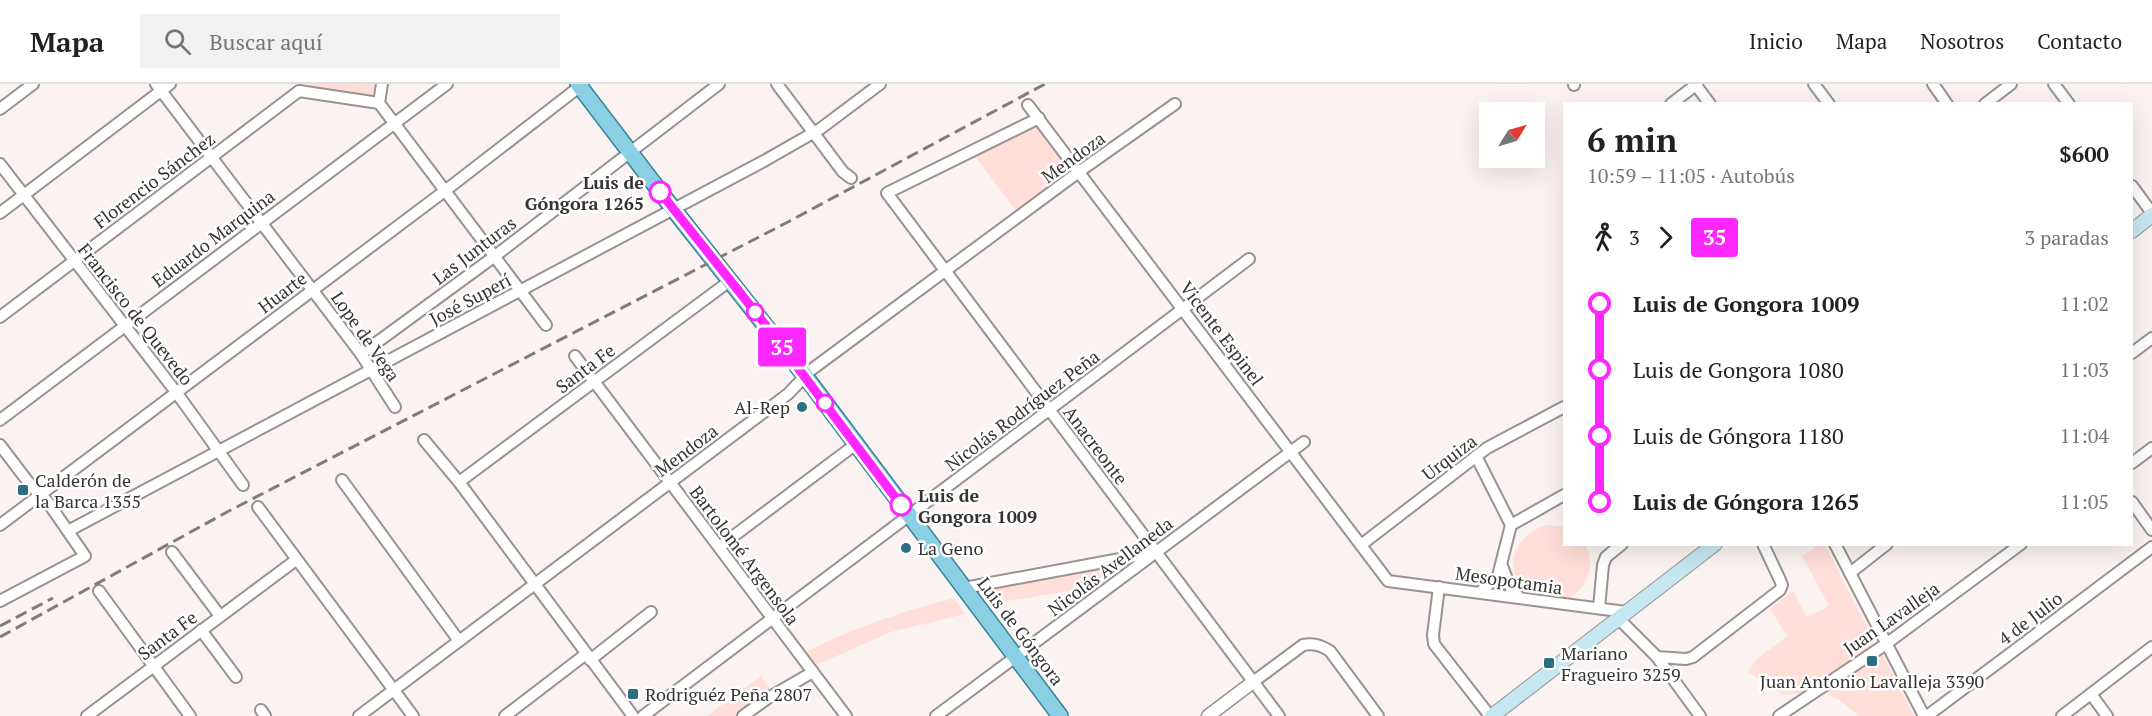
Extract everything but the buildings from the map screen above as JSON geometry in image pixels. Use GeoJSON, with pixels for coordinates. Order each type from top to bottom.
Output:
{"type":"FeatureCollection","features":[{"type":"Feature","properties":{"kind":"main road","name":"Luis de Góngora"},"geometry":{"type":"LineString","coordinates":[[580,85],[674,210],[805,376],[1060,716]]}},
{"type":"Feature","properties":{"kind":"main road"},"geometry":{"type":"LineString","coordinates":[[2133,230],[2152,214]]}},
{"type":"Feature","properties":{"kind":"main road"},"geometry":{"type":"LineString","coordinates":[[1491,716],[1712,546]]}},
{"type":"Feature","properties":{"kind":"street"},"geometry":{"type":"LineString","coordinates":[[0,110],[33,84]]}},
{"type":"Feature","properties":{"kind":"street"},"geometry":{"type":"LineString","coordinates":[[382,84],[379,103],[546,326]]}},
{"type":"Feature","properties":{"kind":"street","name":"Eduardo Marquina"},"geometry":{"type":"LineString","coordinates":[[0,420],[447,84]]}},
{"type":"Feature","properties":{"kind":"street","name":"Las Junturas"},"geometry":{"type":"LineString","coordinates":[[361,354],[495,256],[719,84]]}},
{"type":"Feature","properties":{"kind":"street"},"geometry":{"type":"LineString","coordinates":[[777,84],[843,172],[851,178]]}},
{"type":"Feature","properties":{"kind":"street","name":"José Superí"},"geometry":{"type":"LineString","coordinates":[[68,531],[674,210],[814,133],[880,84]]}},
{"type":"Feature","properties":{"kind":"street"},"geometry":{"type":"LineString","coordinates":[[1674,102],[1696,84],[1709,102]]}},
{"type":"Feature","properties":{"kind":"street"},"geometry":{"type":"LineString","coordinates":[[1814,84],[1828,102]]}},
{"type":"Feature","properties":{"kind":"street"},"geometry":{"type":"LineString","coordinates":[[1933,84],[1946,102]]}},
{"type":"Feature","properties":{"kind":"street"},"geometry":{"type":"LineString","coordinates":[[1988,102],[2011,84]]}},
{"type":"Feature","properties":{"kind":"street"},"geometry":{"type":"LineString","coordinates":[[2054,84],[2068,102]]}},
{"type":"Feature","properties":{"kind":"street","name":"Huarte"},"geometry":{"type":"LineString","coordinates":[[0,525],[446,190],[580,85]]}},
{"type":"Feature","properties":{"kind":"street"},"geometry":{"type":"LineString","coordinates":[[0,213],[162,86]]}},
{"type":"Feature","properties":{"kind":"street","name":"Lope de Vega"},"geometry":{"type":"LineString","coordinates":[[162,86],[211,157],[361,354],[395,407]]}},
{"type":"Feature","properties":{"kind":"street","name":"Florencio Sánchez"},"geometry":{"type":"LineString","coordinates":[[0,317],[299,88],[379,103]]}},
{"type":"Feature","properties":{"kind":"street","name":"Mendoza"},"geometry":{"type":"LineString","coordinates":[[359,716],[788,394],[811,370],[1080,171],[1175,104]]}},
{"type":"Feature","properties":{"kind":"street","name":"Vicente Espinel"},"geometry":{"type":"LineString","coordinates":[[1028,105],[1388,581]]}},
{"type":"Feature","properties":{"kind":"street","name":"Anacreonte"},"geometry":{"type":"LineString","coordinates":[[1039,118],[887,193],[1279,716]]}},
{"type":"Feature","properties":{"kind":"street","name":"Francisco de Quevedo"},"geometry":{"type":"LineString","coordinates":[[0,164],[176,392],[243,485]]}},
{"type":"Feature","properties":{"kind":"street"},"geometry":{"type":"LineString","coordinates":[[2133,187],[2152,214]]}},
{"type":"Feature","properties":{"kind":"street","name":"Nicolás Rodríguez Peña"},"geometry":{"type":"LineString","coordinates":[[643,716],[1249,259]]}},
{"type":"Feature","properties":{"kind":"street","name":"Santa Fe"},"geometry":{"type":"LineString","coordinates":[[459,482],[731,280]]}},
{"type":"Feature","properties":{"kind":"street"},"geometry":{"type":"LineString","coordinates":[[2133,352],[2152,338]]}},
{"type":"Feature","properties":{"kind":"street","name":"Bartolomé Argensola"},"geometry":{"type":"LineString","coordinates":[[575,356],[846,716]]}},
{"type":"Feature","properties":{"kind":"street","name":"Urquiza"},"geometry":{"type":"LineString","coordinates":[[1361,545],[1487,448],[1563,408]]}},
{"type":"Feature","properties":{"kind":"street"},"geometry":{"type":"LineString","coordinates":[[424,440],[459,482],[633,716]]}},
{"type":"Feature","properties":{"kind":"street","name":"Nicolás Avellaneda"},"geometry":{"type":"LineString","coordinates":[[936,716],[1304,442]]}},
{"type":"Feature","properties":{"kind":"street"},"geometry":{"type":"LineString","coordinates":[[719,547],[856,444]]}},
{"type":"Feature","properties":{"kind":"street"},"geometry":{"type":"LineString","coordinates":[[0,445],[32,487],[47,501],[85,556],[0,601]]}},
{"type":"Feature","properties":{"kind":"street"},"geometry":{"type":"LineString","coordinates":[[2133,462],[2152,448]]}},
{"type":"Feature","properties":{"kind":"street"},"geometry":{"type":"LineString","coordinates":[[1476,456],[1511,525],[1498,576],[1480,592]]}},
{"type":"Feature","properties":{"kind":"street"},"geometry":{"type":"LineString","coordinates":[[342,480],[459,641]]}},
{"type":"Feature","properties":{"kind":"street"},"geometry":{"type":"LineString","coordinates":[[1511,525],[1563,496]]}},
{"type":"Feature","properties":{"kind":"street"},"geometry":{"type":"LineString","coordinates":[[2133,503],[2152,530]]}},
{"type":"Feature","properties":{"kind":"street"},"geometry":{"type":"LineString","coordinates":[[258,507],[413,716]]}},
{"type":"Feature","properties":{"kind":"street"},"geometry":{"type":"LineString","coordinates":[[1599,608],[1603,565],[1606,557],[1620,546]]}},
{"type":"Feature","properties":{"kind":"street"},"geometry":{"type":"LineString","coordinates":[[1657,657],[1686,659],[1693,657],[1780,590],[1782,585],[1764,546]]}},
{"type":"Feature","properties":{"kind":"street"},"geometry":{"type":"LineString","coordinates":[[1836,546],[1926,716]]}},
{"type":"Feature","properties":{"kind":"street"},"geometry":{"type":"LineString","coordinates":[[1850,573],[1884,546]]}},
{"type":"Feature","properties":{"kind":"street","name":"Juan Lavalleja"},"geometry":{"type":"LineString","coordinates":[[1779,716],[1886,644],[2018,546]]}},
{"type":"Feature","properties":{"kind":"street","name":"4 de Julio"},"geometry":{"type":"LineString","coordinates":[[1926,716],[2152,547]]}},
{"type":"Feature","properties":{"kind":"street"},"geometry":{"type":"LineString","coordinates":[[172,552],[220,616]]}},
{"type":"Feature","properties":{"kind":"street"},"geometry":{"type":"LineString","coordinates":[[964,588],[1155,552]]}},
{"type":"Feature","properties":{"kind":"street","name":"Santa Fe"},"geometry":{"type":"LineString","coordinates":[[87,716],[296,560]]}},
{"type":"Feature","properties":{"kind":"street"},"geometry":{"type":"LineString","coordinates":[[1502,566],[1511,589],[1520,598]]}},
{"type":"Feature","properties":{"kind":"street","name":"Mesopotamia"},"geometry":{"type":"LineString","coordinates":[[1388,581],[1599,608],[1622,615]]}},
{"type":"Feature","properties":{"kind":"street"},"geometry":{"type":"LineString","coordinates":[[1439,587],[1434,644],[1491,716]]}},
{"type":"Feature","properties":{"kind":"street"},"geometry":{"type":"LineString","coordinates":[[99,591],[190,716]]}},
{"type":"Feature","properties":{"kind":"street"},"geometry":{"type":"LineString","coordinates":[[505,716],[651,612]]}},
{"type":"Feature","properties":{"kind":"street"},"geometry":{"type":"LineString","coordinates":[[1622,615],[1657,657],[1700,716]]}},
{"type":"Feature","properties":{"kind":"street"},"geometry":{"type":"LineString","coordinates":[[201,630],[236,677]]}},
{"type":"Feature","properties":{"kind":"street"},"geometry":{"type":"LineString","coordinates":[[1208,716],[1303,645],[1312,644],[1321,645],[1330,651],[1378,716]]}},
{"type":"Feature","properties":{"kind":"street"},"geometry":{"type":"LineString","coordinates":[[2061,716],[2151,651]]}},
{"type":"Feature","properties":{"kind":"street"},"geometry":{"type":"LineString","coordinates":[[743,716],[768,698],[813,672]]}},
{"type":"Feature","properties":{"kind":"street"},"geometry":{"type":"LineString","coordinates":[[2091,694],[2107,716]]}},
{"type":"Feature","properties":{"kind":"shaded area"},"geometry":{"type":"Polygon","coordinates":[[[309,84],[374,84],[373,97],[308,87],[309,84]]]}},
{"type":"Feature","properties":{"kind":"shaded area"},"geometry":{"type":"Polygon","coordinates":[[[1035,125],[1069,170],[1016,211],[975,156],[1035,125]]]}},
{"type":"Feature","properties":{"kind":"shaded area"},"geometry":{"type":"Polygon","coordinates":[[[1547,525],[1563,527],[1563,546],[1585,546],[1590,558],[1588,576],[1572,596],[1558,600],[1539,600],[1528,594],[1517,579],[1514,569],[1516,550],[1528,535],[1547,525]]]}},
{"type":"Feature","properties":{"kind":"shaded area"},"geometry":{"type":"Polygon","coordinates":[[[1817,546],[1826,546],[1875,643],[1803,693],[1784,695],[1748,672],[1757,659],[1787,636],[1770,608],[1793,591],[1807,617],[1829,606],[1802,556],[1817,546]]]}},
{"type":"Feature","properties":{"kind":"shaded area"},"geometry":{"type":"Polygon","coordinates":[[[1118,565],[1086,588],[990,604],[979,590],[1118,565]]]}},
{"type":"Feature","properties":{"kind":"shaded area"},"geometry":{"type":"Polygon","coordinates":[[[954,598],[965,614],[891,632],[816,665],[806,652],[879,621],[954,598]]]}},
{"type":"Feature","properties":{"kind":"shaded area"},"geometry":{"type":"Polygon","coordinates":[[[1881,652],[1914,716],[1859,716],[1840,700],[1822,691],[1881,652]]]}},
{"type":"Feature","properties":{"kind":"shaded area"},"geometry":{"type":"Polygon","coordinates":[[[761,676],[771,690],[736,716],[707,716],[761,676]]]}},
{"type":"Feature","properties":{"kind":"railway"},"geometry":{"type":"LineString","coordinates":[[0,637],[227,512],[786,223],[1045,84]]}},
{"type":"Feature","properties":{"kind":"railway"},"geometry":{"type":"LineString","coordinates":[[0,626],[53,598]]}},
{"type":"Feature","properties":{"kind":"bus line","name":"35"},"geometry":{"type":"LineString","coordinates":[[660,192],[768,328],[901,505]]}},
{"type":"Feature","properties":{"kind":"place","name":"Luis de Góngora 1265"},"geometry":{"type":"Point","coordinates":[660,192]}},
{"type":"Feature","properties":{"kind":"place","name":"Al-Rep"},"geometry":{"type":"Point","coordinates":[802,407]}},
{"type":"Feature","properties":{"kind":"place","name":"Calderón de la Barca 1355"},"geometry":{"type":"Point","coordinates":[23,490]}},
{"type":"Feature","properties":{"kind":"place","name":"Luis de Gongora 1009"},"geometry":{"type":"Point","coordinates":[901,505]}},
{"type":"Feature","properties":{"kind":"place","name":"La Geno"},"geometry":{"type":"Point","coordinates":[906,548]}},
{"type":"Feature","properties":{"kind":"place","name":"Juan Antonio Lavalleja 3390"},"geometry":{"type":"Point","coordinates":[1872,661]}},
{"type":"Feature","properties":{"kind":"place","name":"Mariano Fragueiro 3259"},"geometry":{"type":"Point","coordinates":[1549,663]}},
{"type":"Feature","properties":{"kind":"place","name":"Rodriguéz Peña 2807"},"geometry":{"type":"Point","coordinates":[633,694]}}]}
